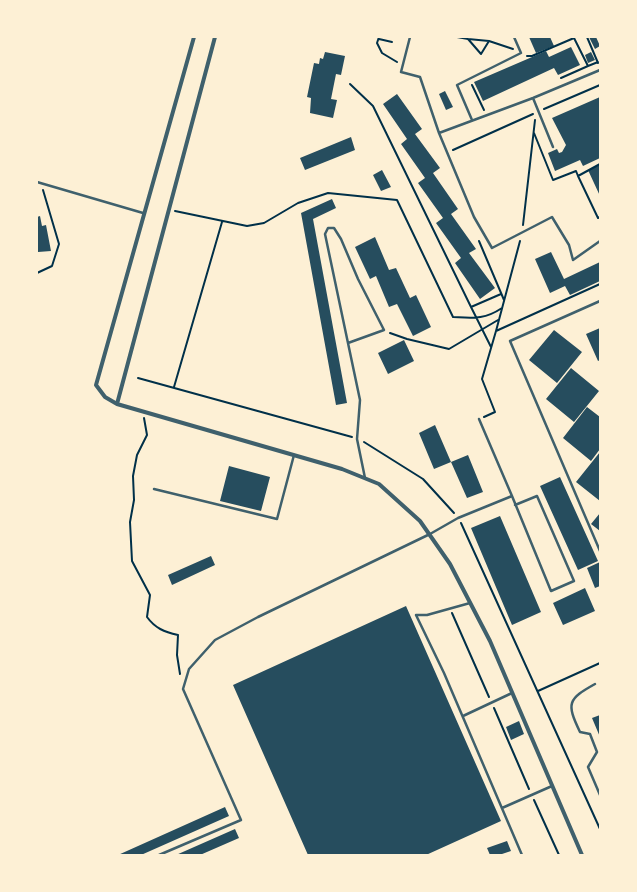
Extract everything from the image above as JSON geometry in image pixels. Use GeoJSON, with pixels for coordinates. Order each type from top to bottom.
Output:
{"type":"FeatureCollection","features":[{"type":"Feature","properties":{"kind":"street"},"geometry":{"type":"LineString","coordinates":[[194,37],[96,385],[105,397],[117,404],[294,454],[365,478],[379,484],[420,521],[450,564],[490,641],[582,855]]}},
{"type":"Feature","properties":{"kind":"street"},"geometry":{"type":"LineString","coordinates":[[117,404],[215,37]]}},
{"type":"Feature","properties":{"kind":"lane"},"geometry":{"type":"LineString","coordinates":[[410,37],[401,72],[420,77],[447,153],[474,217],[492,248],[552,217],[569,245],[573,260],[600,241]]}},
{"type":"Feature","properties":{"kind":"lane"},"geometry":{"type":"LineString","coordinates":[[472,120],[457,85],[521,53],[514,37]]}},
{"type":"Feature","properties":{"kind":"lane"},"geometry":{"type":"LineString","coordinates":[[439,133],[486,114],[533,98],[600,70]]}},
{"type":"Feature","properties":{"kind":"lane"},"geometry":{"type":"LineString","coordinates":[[533,98],[553,147]]}},
{"type":"Feature","properties":{"kind":"lane"},"geometry":{"type":"LineString","coordinates":[[39,182],[144,213]]}},
{"type":"Feature","properties":{"kind":"lane"},"geometry":{"type":"LineString","coordinates":[[348,343],[384,330],[358,280],[341,240],[334,228],[328,228],[325,234],[360,400],[357,439],[365,478]]}},
{"type":"Feature","properties":{"kind":"lane"},"geometry":{"type":"LineString","coordinates":[[600,301],[510,341],[600,552]]}},
{"type":"Feature","properties":{"kind":"lane"},"geometry":{"type":"LineString","coordinates":[[479,419],[512,496],[515,506],[551,591],[574,581],[537,496],[515,506]]}},
{"type":"Feature","properties":{"kind":"lane"},"geometry":{"type":"LineString","coordinates":[[154,489],[277,519],[294,454]]}},
{"type":"Feature","properties":{"kind":"lane"},"geometry":{"type":"LineString","coordinates":[[159,855],[240,820],[183,689],[189,669],[215,640],[258,617],[430,534],[458,518],[512,496]]}},
{"type":"Feature","properties":{"kind":"lane"},"geometry":{"type":"LineString","coordinates":[[470,603],[427,615],[416,615],[463,716],[522,855]]}},
{"type":"Feature","properties":{"kind":"lane"},"geometry":{"type":"LineString","coordinates":[[595,684],[576,695],[571,704],[573,718],[580,732],[590,734],[597,752],[588,767],[600,795]]}},
{"type":"Feature","properties":{"kind":"lane"},"geometry":{"type":"LineString","coordinates":[[463,716],[512,693]]}},
{"type":"Feature","properties":{"kind":"lane"},"geometry":{"type":"LineString","coordinates":[[502,808],[552,786]]}},
{"type":"Feature","properties":{"kind":"path"},"geometry":{"type":"LineString","coordinates":[[457,37],[489,41],[521,53],[525,56],[532,56],[576,38],[588,66]]}},
{"type":"Feature","properties":{"kind":"path"},"geometry":{"type":"LineString","coordinates":[[587,37],[600,66]]}},
{"type":"Feature","properties":{"kind":"path"},"geometry":{"type":"LineString","coordinates":[[392,42],[379,38],[378,44],[382,53],[390,60],[403,65]]}},
{"type":"Feature","properties":{"kind":"path"},"geometry":{"type":"LineString","coordinates":[[468,39],[481,54],[489,41]]}},
{"type":"Feature","properties":{"kind":"path"},"geometry":{"type":"LineString","coordinates":[[556,81],[598,62]]}},
{"type":"Feature","properties":{"kind":"path"},"geometry":{"type":"LineString","coordinates":[[469,78],[486,114]]}},
{"type":"Feature","properties":{"kind":"path"},"geometry":{"type":"LineString","coordinates":[[350,84],[373,106],[491,347]]}},
{"type":"Feature","properties":{"kind":"path"},"geometry":{"type":"LineString","coordinates":[[539,112],[600,85]]}},
{"type":"Feature","properties":{"kind":"path"},"geometry":{"type":"LineString","coordinates":[[447,153],[536,113],[522,233],[496,331]]}},
{"type":"Feature","properties":{"kind":"path"},"geometry":{"type":"LineString","coordinates":[[534,132],[553,180],[576,171],[598,218],[600,218]]}},
{"type":"Feature","properties":{"kind":"path"},"geometry":{"type":"LineString","coordinates":[[578,176],[600,164]]}},
{"type":"Feature","properties":{"kind":"path"},"geometry":{"type":"LineString","coordinates":[[37,273],[52,266],[59,244],[39,182]]}},
{"type":"Feature","properties":{"kind":"path"},"geometry":{"type":"LineString","coordinates":[[169,210],[247,226],[264,223],[298,203],[328,193],[397,200],[453,317],[476,318],[490,316],[502,308]]}},
{"type":"Feature","properties":{"kind":"path"},"geometry":{"type":"LineString","coordinates":[[174,387],[222,222]]}},
{"type":"Feature","properties":{"kind":"path"},"geometry":{"type":"LineString","coordinates":[[471,307],[501,294]]}},
{"type":"Feature","properties":{"kind":"path"},"geometry":{"type":"LineString","coordinates":[[384,330],[407,339],[449,349],[498,320]]}},
{"type":"Feature","properties":{"kind":"path"},"geometry":{"type":"LineString","coordinates":[[138,378],[357,439],[422,479],[458,518],[600,829]]}},
{"type":"Feature","properties":{"kind":"path"},"geometry":{"type":"LineString","coordinates":[[144,411],[146,435],[137,455],[133,476],[134,500],[130,522],[132,561],[150,594],[147,617],[154,627],[168,633],[178,635],[177,655],[183,689]]}},
{"type":"Feature","properties":{"kind":"path"},"geometry":{"type":"LineString","coordinates":[[450,609],[559,855]]}},
{"type":"Feature","properties":{"kind":"path"},"geometry":{"type":"LineString","coordinates":[[538,691],[600,663]]}},
{"type":"Feature","properties":{"kind":"building"},"geometry":{"type":"Polygon","coordinates":[[[529,37],[550,37],[554,46],[536,53],[529,37]]]}},
{"type":"Feature","properties":{"kind":"building"},"geometry":{"type":"Polygon","coordinates":[[[589,37],[596,37],[600,46],[595,49],[589,37]]]}},
{"type":"Feature","properties":{"kind":"building"},"geometry":{"type":"Polygon","coordinates":[[[571,47],[580,65],[558,75],[554,68],[483,101],[474,82],[546,51],[549,57],[571,47]]]}},
{"type":"Feature","properties":{"kind":"building"},"geometry":{"type":"Polygon","coordinates":[[[325,52],[345,56],[341,75],[336,74],[331,99],[337,100],[333,118],[310,113],[311,98],[307,97],[314,63],[319,64],[320,58],[323,59],[325,52]]]}},
{"type":"Feature","properties":{"kind":"building"},"geometry":{"type":"Polygon","coordinates":[[[591,52],[595,60],[588,63],[585,55],[591,52]]]}},
{"type":"Feature","properties":{"kind":"building"},"geometry":{"type":"Polygon","coordinates":[[[445,91],[453,107],[446,110],[439,94],[445,91]]]}},
{"type":"Feature","properties":{"kind":"building"},"geometry":{"type":"Polygon","coordinates":[[[397,94],[422,129],[415,134],[440,168],[433,173],[458,209],[451,214],[476,249],[469,253],[495,288],[480,299],[455,263],[461,258],[436,223],[443,218],[418,183],[425,178],[401,144],[407,139],[383,104],[397,94]]]}},
{"type":"Feature","properties":{"kind":"building"},"geometry":{"type":"Polygon","coordinates":[[[600,97],[600,158],[583,166],[580,160],[555,171],[548,153],[557,149],[559,153],[562,152],[566,145],[552,118],[600,97]]]}},
{"type":"Feature","properties":{"kind":"building"},"geometry":{"type":"Polygon","coordinates":[[[351,137],[355,150],[305,170],[300,158],[351,137]]]}},
{"type":"Feature","properties":{"kind":"building"},"geometry":{"type":"Polygon","coordinates":[[[600,165],[600,196],[588,170],[600,165]]]}},
{"type":"Feature","properties":{"kind":"building"},"geometry":{"type":"Polygon","coordinates":[[[382,170],[391,187],[381,191],[373,175],[382,170]]]}},
{"type":"Feature","properties":{"kind":"building"},"geometry":{"type":"Polygon","coordinates":[[[332,199],[336,208],[313,219],[347,403],[336,405],[301,213],[332,199]]]}},
{"type":"Feature","properties":{"kind":"building"},"geometry":{"type":"Polygon","coordinates":[[[40,216],[42,226],[46,225],[51,251],[38,252],[37,217],[40,216]]]}},
{"type":"Feature","properties":{"kind":"building"},"geometry":{"type":"Polygon","coordinates":[[[375,237],[389,270],[396,268],[410,298],[416,295],[431,327],[413,336],[397,304],[389,307],[376,276],[370,279],[355,247],[375,237]]]}},
{"type":"Feature","properties":{"kind":"building"},"geometry":{"type":"Polygon","coordinates":[[[551,252],[564,279],[600,262],[600,281],[570,295],[565,286],[550,293],[535,259],[551,252]]]}},
{"type":"Feature","properties":{"kind":"building"},"geometry":{"type":"Polygon","coordinates":[[[600,328],[600,360],[598,361],[586,334],[600,328]]]}},
{"type":"Feature","properties":{"kind":"building"},"geometry":{"type":"Polygon","coordinates":[[[554,330],[582,352],[557,383],[529,360],[554,330]]]}},
{"type":"Feature","properties":{"kind":"building"},"geometry":{"type":"Polygon","coordinates":[[[404,340],[414,361],[388,374],[378,353],[404,340]]]}},
{"type":"Feature","properties":{"kind":"building"},"geometry":{"type":"Polygon","coordinates":[[[571,368],[599,391],[574,422],[546,399],[571,368]]]}},
{"type":"Feature","properties":{"kind":"building"},"geometry":{"type":"Polygon","coordinates":[[[587,407],[600,417],[600,449],[591,461],[563,438],[587,407]]]}},
{"type":"Feature","properties":{"kind":"building"},"geometry":{"type":"Polygon","coordinates":[[[435,425],[451,462],[434,469],[419,433],[435,425]]]}},
{"type":"Feature","properties":{"kind":"building"},"geometry":{"type":"Polygon","coordinates":[[[600,452],[600,501],[576,482],[600,452]]]}},
{"type":"Feature","properties":{"kind":"building"},"geometry":{"type":"Polygon","coordinates":[[[468,455],[483,492],[467,498],[451,462],[468,455]]]}},
{"type":"Feature","properties":{"kind":"building"},"geometry":{"type":"Polygon","coordinates":[[[229,466],[270,477],[261,511],[220,501],[229,466]]]}},
{"type":"Feature","properties":{"kind":"building"},"geometry":{"type":"Polygon","coordinates":[[[560,477],[598,561],[578,570],[540,486],[560,477]]]}},
{"type":"Feature","properties":{"kind":"building"},"geometry":{"type":"Polygon","coordinates":[[[600,513],[600,531],[591,524],[600,513]]]}},
{"type":"Feature","properties":{"kind":"building"},"geometry":{"type":"Polygon","coordinates":[[[500,516],[541,612],[512,625],[471,528],[500,516]]]}},
{"type":"Feature","properties":{"kind":"building"},"geometry":{"type":"Polygon","coordinates":[[[211,556],[215,565],[172,585],[168,575],[211,556]]]}},
{"type":"Feature","properties":{"kind":"building"},"geometry":{"type":"Polygon","coordinates":[[[600,562],[600,586],[595,588],[587,568],[600,562]]]}},
{"type":"Feature","properties":{"kind":"building"},"geometry":{"type":"Polygon","coordinates":[[[585,588],[595,611],[563,625],[553,603],[585,588]]]}},
{"type":"Feature","properties":{"kind":"building"},"geometry":{"type":"Polygon","coordinates":[[[406,606],[501,821],[426,855],[308,855],[233,685],[406,606]]]}},
{"type":"Feature","properties":{"kind":"building"},"geometry":{"type":"Polygon","coordinates":[[[600,715],[600,737],[592,718],[600,715]]]}},
{"type":"Feature","properties":{"kind":"building"},"geometry":{"type":"Polygon","coordinates":[[[519,721],[524,734],[511,740],[506,727],[519,721]]]}},
{"type":"Feature","properties":{"kind":"building"},"geometry":{"type":"Polygon","coordinates":[[[225,807],[229,816],[141,855],[118,855],[225,807]]]}},
{"type":"Feature","properties":{"kind":"building"},"geometry":{"type":"Polygon","coordinates":[[[235,829],[239,838],[200,855],[176,855],[235,829]]]}},
{"type":"Feature","properties":{"kind":"building"},"geometry":{"type":"Polygon","coordinates":[[[507,841],[511,851],[499,855],[490,855],[487,848],[507,841]]]}}]}
